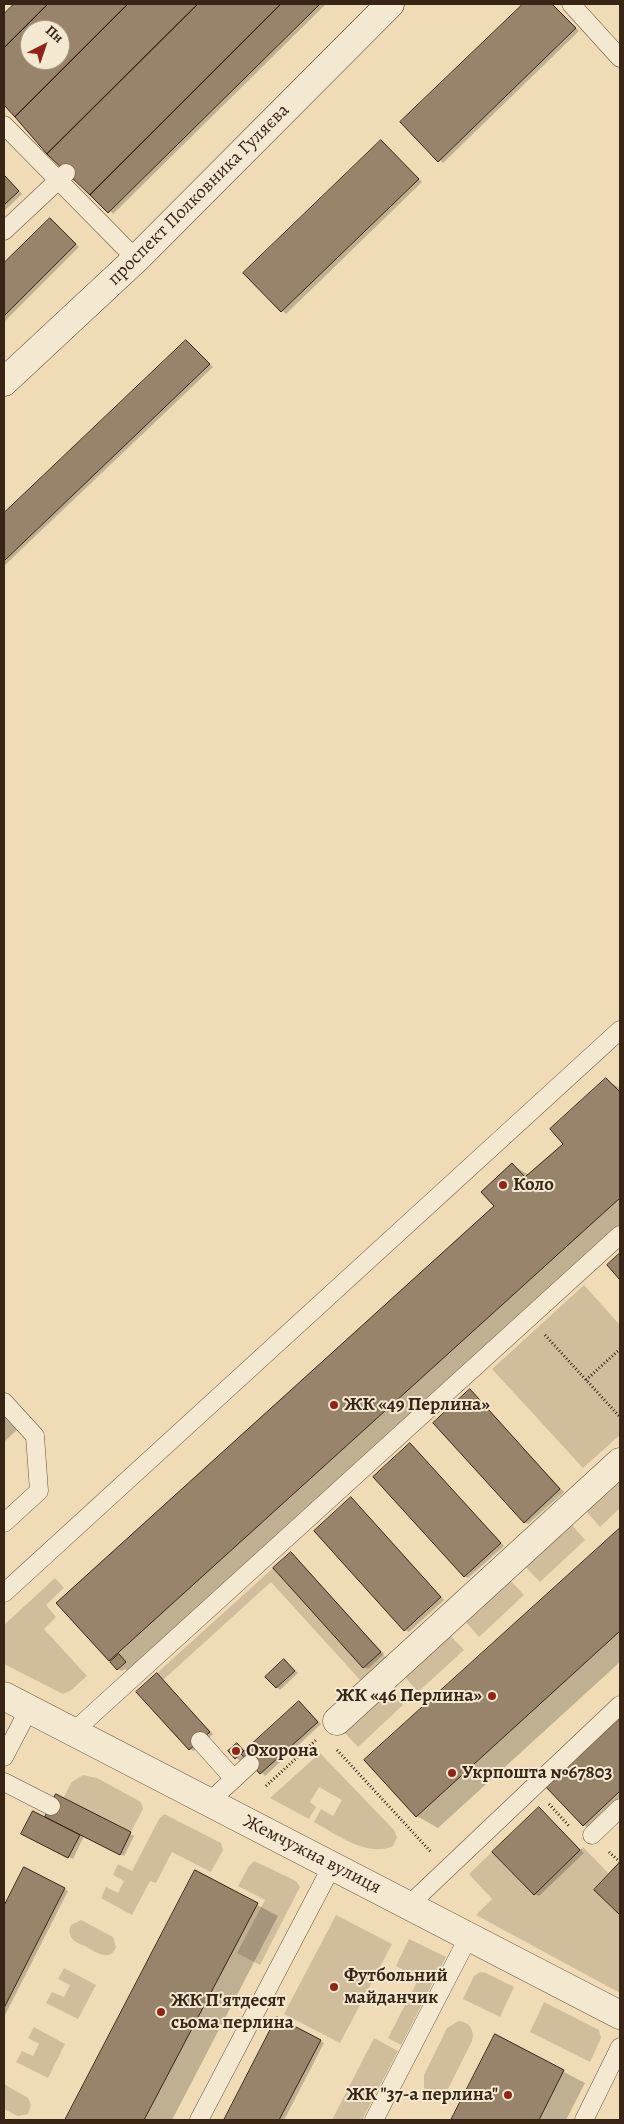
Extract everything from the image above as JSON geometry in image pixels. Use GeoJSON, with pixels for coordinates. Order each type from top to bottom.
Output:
{"type":"FeatureCollection","features":[{"type":"Feature","properties":{"kind":"street","name":"проспект Полковника Гуляєва"},"geometry":{"type":"LineString","coordinates":[[4,382],[136,259],[390,4]]}},
{"type":"Feature","properties":{"kind":"street"},"geometry":{"type":"LineString","coordinates":[[330,1728],[620,1462]]}},
{"type":"Feature","properties":{"kind":"street","name":"Жемчужна вулиця"},"geometry":{"type":"LineString","coordinates":[[4,1696],[620,2015]]}},
{"type":"Feature","properties":{"kind":"lane"},"geometry":{"type":"LineString","coordinates":[[571,4],[620,58]]}},
{"type":"Feature","properties":{"kind":"lane"},"geometry":{"type":"LineString","coordinates":[[4,125],[62,176],[136,259]]}},
{"type":"Feature","properties":{"kind":"lane"},"geometry":{"type":"LineString","coordinates":[[4,231],[62,176]]}},
{"type":"Feature","properties":{"kind":"lane"},"geometry":{"type":"LineString","coordinates":[[4,1593],[620,1030]]}},
{"type":"Feature","properties":{"kind":"lane"},"geometry":{"type":"LineString","coordinates":[[73,1732],[620,1235]]}},
{"type":"Feature","properties":{"kind":"lane"},"geometry":{"type":"LineString","coordinates":[[4,1402],[35,1436],[39,1491],[4,1523]]}},
{"type":"Feature","properties":{"kind":"lane"},"geometry":{"type":"LineString","coordinates":[[408,1905],[620,1705]]}},
{"type":"Feature","properties":{"kind":"lane"},"geometry":{"type":"LineString","coordinates":[[4,1757],[29,1709]]}},
{"type":"Feature","properties":{"kind":"lane"},"geometry":{"type":"LineString","coordinates":[[200,1741],[234,1779]]}},
{"type":"Feature","properties":{"kind":"lane"},"geometry":{"type":"LineString","coordinates":[[209,1802],[250,1764]]}},
{"type":"Feature","properties":{"kind":"lane"},"geometry":{"type":"LineString","coordinates":[[4,1782],[51,1806]]}},
{"type":"Feature","properties":{"kind":"lane"},"geometry":{"type":"LineString","coordinates":[[592,1835],[620,1808]]}},
{"type":"Feature","properties":{"kind":"lane"},"geometry":{"type":"LineString","coordinates":[[200,2120],[332,1866]]}},
{"type":"Feature","properties":{"kind":"lane"},"geometry":{"type":"LineString","coordinates":[[374,2120],[469,1936]]}},
{"type":"Feature","properties":{"kind":"lane"},"geometry":{"type":"LineString","coordinates":[[584,2120],[620,2047]]}},
{"type":"Feature","properties":{"kind":"path"},"geometry":{"type":"LineString","coordinates":[[530,1318],[620,1417]]}},
{"type":"Feature","properties":{"kind":"path"},"geometry":{"type":"LineString","coordinates":[[586,1380],[620,1349]]}},
{"type":"Feature","properties":{"kind":"path"},"geometry":{"type":"LineString","coordinates":[[234,1815],[330,1728],[447,1869]]}},
{"type":"Feature","properties":{"kind":"path"},"geometry":{"type":"LineString","coordinates":[[533,1788],[572,1828]]}},
{"type":"Feature","properties":{"kind":"shaded area"},"geometry":{"type":"Polygon","coordinates":[[[584,1285],[620,1325],[620,1435],[583,1468],[492,1369],[584,1285]]]}},
{"type":"Feature","properties":{"kind":"shaded area"},"geometry":{"type":"Polygon","coordinates":[[[620,1480],[620,1508],[600,1527],[586,1511],[620,1480]]]}},
{"type":"Feature","properties":{"kind":"shaded area"},"geometry":{"type":"Polygon","coordinates":[[[571,1524],[585,1540],[540,1582],[525,1566],[571,1524]]]}},
{"type":"Feature","properties":{"kind":"shaded area"},"geometry":{"type":"Polygon","coordinates":[[[273,1568],[363,1668],[381,1652],[386,1658],[361,1681],[271,1582],[163,1680],[157,1673],[273,1568]]]}},
{"type":"Feature","properties":{"kind":"shaded area"},"geometry":{"type":"Polygon","coordinates":[[[55,1578],[64,1588],[46,1605],[56,1617],[44,1629],[87,1676],[70,1691],[63,1694],[4,1664],[4,1625],[55,1578]]]}},
{"type":"Feature","properties":{"kind":"shaded area"},"geometry":{"type":"Polygon","coordinates":[[[510,1580],[524,1595],[479,1637],[465,1621],[510,1580]]]}},
{"type":"Feature","properties":{"kind":"shaded area"},"geometry":{"type":"Polygon","coordinates":[[[450,1635],[464,1650],[418,1692],[404,1676],[450,1635]]]}},
{"type":"Feature","properties":{"kind":"shaded area"},"geometry":{"type":"Polygon","coordinates":[[[389,1690],[403,1705],[358,1747],[343,1731],[389,1690]]]}},
{"type":"Feature","properties":{"kind":"shaded area"},"geometry":{"type":"Polygon","coordinates":[[[320,1753],[394,1830],[397,1837],[393,1846],[383,1849],[362,1847],[314,1822],[321,1809],[333,1816],[342,1800],[319,1787],[310,1802],[316,1807],[309,1819],[270,1798],[320,1753]]]}},
{"type":"Feature","properties":{"kind":"shaded area"},"geometry":{"type":"Polygon","coordinates":[[[83,1775],[97,1778],[141,1802],[143,1809],[131,1832],[63,1798],[72,1782],[83,1775]]]}},
{"type":"Feature","properties":{"kind":"shaded area"},"geometry":{"type":"Polygon","coordinates":[[[164,1814],[221,1843],[223,1850],[211,1872],[172,1852],[156,1883],[150,1881],[132,1915],[101,1898],[106,1887],[118,1893],[124,1881],[113,1875],[118,1864],[132,1871],[159,1819],[164,1814]]]}},
{"type":"Feature","properties":{"kind":"shaded area"},"geometry":{"type":"Polygon","coordinates":[[[583,1847],[609,1874],[594,1890],[620,1915],[620,1993],[476,1915],[492,1899],[469,1874],[492,1852],[534,1895],[583,1847]]]}},
{"type":"Feature","properties":{"kind":"shaded area"},"geometry":{"type":"Polygon","coordinates":[[[254,1861],[296,1881],[300,1887],[260,1965],[237,1953],[265,1900],[238,1886],[249,1866],[254,1861]]]}},
{"type":"Feature","properties":{"kind":"shaded area","name":"Футбольний майданчик"},"geometry":{"type":"Polygon","coordinates":[[[336,1915],[392,1944],[340,2043],[284,2014],[336,1915]]]}},
{"type":"Feature","properties":{"kind":"shaded area"},"geometry":{"type":"Polygon","coordinates":[[[81,1920],[113,1937],[116,1947],[113,1952],[102,1955],[77,1943],[71,1937],[70,1926],[81,1920]]]}},
{"type":"Feature","properties":{"kind":"shaded area"},"geometry":{"type":"Polygon","coordinates":[[[409,1939],[446,1957],[401,2045],[388,2038],[419,1978],[396,1966],[409,1939]]]}},
{"type":"Feature","properties":{"kind":"shaded area"},"geometry":{"type":"Polygon","coordinates":[[[64,1968],[96,1985],[78,2019],[46,2003],[52,1992],[64,1997],[70,1985],[58,1979],[64,1968]]]}},
{"type":"Feature","properties":{"kind":"shaded area"},"geometry":{"type":"Polygon","coordinates":[[[480,1972],[486,1973],[514,1987],[500,2017],[463,1999],[474,1976],[480,1972]]]}},
{"type":"Feature","properties":{"kind":"shaded area"},"geometry":{"type":"Polygon","coordinates":[[[544,2002],[599,2030],[601,2038],[590,2062],[530,2032],[544,2002]]]}},
{"type":"Feature","properties":{"kind":"shaded area"},"geometry":{"type":"Polygon","coordinates":[[[459,2021],[466,2023],[471,2028],[473,2034],[472,2041],[447,2091],[441,2094],[432,2094],[424,2088],[424,2075],[447,2028],[459,2021]]]}},
{"type":"Feature","properties":{"kind":"shaded area"},"geometry":{"type":"Polygon","coordinates":[[[34,2027],[65,2044],[48,2078],[16,2062],[22,2051],[33,2056],[39,2044],[28,2038],[34,2027]]]}},
{"type":"Feature","properties":{"kind":"shaded area"},"geometry":{"type":"Polygon","coordinates":[[[374,2038],[398,2051],[362,2120],[332,2120],[374,2038]]]}},
{"type":"Feature","properties":{"kind":"shaded area"},"geometry":{"type":"Polygon","coordinates":[[[4,2084],[28,2098],[31,2105],[28,2114],[18,2116],[4,2109],[4,2084]]]}},
{"type":"Feature","properties":{"kind":"building"},"geometry":{"type":"Polygon","coordinates":[[[14,4],[48,4],[32,20],[20,20],[20,32],[4,48],[4,14],[14,4]]]}},
{"type":"Feature","properties":{"kind":"building"},"geometry":{"type":"Polygon","coordinates":[[[48,4],[128,4],[70,62],[70,20],[32,20],[48,4]]]}},
{"type":"Feature","properties":{"kind":"building"},"geometry":{"type":"Polygon","coordinates":[[[128,4],[198,4],[47,154],[15,117],[62,70],[70,70],[70,62],[128,4]]]}},
{"type":"Feature","properties":{"kind":"building"},"geometry":{"type":"Polygon","coordinates":[[[198,4],[281,4],[90,195],[47,154],[198,4]]]}},
{"type":"Feature","properties":{"kind":"building"},"geometry":{"type":"Polygon","coordinates":[[[281,4],[320,4],[108,213],[90,195],[281,4]]]}},
{"type":"Feature","properties":{"kind":"building"},"geometry":{"type":"Polygon","coordinates":[[[523,4],[552,4],[576,28],[438,162],[400,122],[523,4]]]}},
{"type":"Feature","properties":{"kind":"building"},"geometry":{"type":"Polygon","coordinates":[[[20,32],[20,70],[62,70],[15,117],[4,105],[4,48],[20,32]]]}},
{"type":"Feature","properties":{"kind":"building"},"geometry":{"type":"Polygon","coordinates":[[[381,140],[419,179],[281,312],[243,273],[381,140]]]}},
{"type":"Feature","properties":{"kind":"building"},"geometry":{"type":"Polygon","coordinates":[[[4,175],[19,191],[4,205],[4,175]]]}},
{"type":"Feature","properties":{"kind":"building"},"geometry":{"type":"Polygon","coordinates":[[[50,218],[76,244],[4,316],[4,263],[50,218]]]}},
{"type":"Feature","properties":{"kind":"building"},"geometry":{"type":"Polygon","coordinates":[[[186,340],[210,364],[4,561],[4,513],[186,340]]]}},
{"type":"Feature","properties":{"kind":"building","name":"ЖК «49 Перлина»"},"geometry":{"type":"Polygon","coordinates":[[[606,1078],[620,1092],[620,1198],[109,1661],[56,1603],[494,1206],[481,1192],[512,1163],[525,1177],[563,1144],[550,1129],[606,1078]]]}},
{"type":"Feature","properties":{"kind":"building"},"geometry":{"type":"Polygon","coordinates":[[[620,1253],[620,1280],[607,1265],[620,1253]]]}},
{"type":"Feature","properties":{"kind":"building"},"geometry":{"type":"Polygon","coordinates":[[[470,1389],[560,1489],[524,1523],[433,1423],[470,1389]]]}},
{"type":"Feature","properties":{"kind":"building"},"geometry":{"type":"Polygon","coordinates":[[[410,1443],[501,1543],[464,1577],[373,1477],[410,1443]]]}},
{"type":"Feature","properties":{"kind":"building"},"geometry":{"type":"Polygon","coordinates":[[[351,1497],[441,1597],[404,1631],[314,1531],[351,1497]]]}},
{"type":"Feature","properties":{"kind":"building","name":"ЖК «46 Перлина»"},"geometry":{"type":"Polygon","coordinates":[[[620,1528],[620,1631],[416,1817],[364,1760],[620,1528]]]}},
{"type":"Feature","properties":{"kind":"building"},"geometry":{"type":"Polygon","coordinates":[[[291,1552],[381,1652],[363,1668],[273,1568],[291,1552]]]}},
{"type":"Feature","properties":{"kind":"building"},"geometry":{"type":"Polygon","coordinates":[[[119,1654],[126,1662],[117,1670],[110,1662],[119,1654]]]}},
{"type":"Feature","properties":{"kind":"building"},"geometry":{"type":"Polygon","coordinates":[[[284,1659],[295,1671],[276,1688],[265,1677],[284,1659]]]}},
{"type":"Feature","properties":{"kind":"building"},"geometry":{"type":"Polygon","coordinates":[[[157,1673],[210,1732],[189,1750],[136,1692],[157,1673]]]}},
{"type":"Feature","properties":{"kind":"building"},"geometry":{"type":"Polygon","coordinates":[[[299,1701],[318,1722],[260,1774],[241,1754],[299,1701]]]}},
{"type":"Feature","properties":{"kind":"building"},"geometry":{"type":"Polygon","coordinates":[[[620,1714],[620,1791],[583,1826],[545,1786],[620,1714]]]}},
{"type":"Feature","properties":{"kind":"building","name":"Охорона"},"geometry":{"type":"Polygon","coordinates":[[[237,1743],[244,1751],[235,1759],[228,1751],[237,1743]]]}},
{"type":"Feature","properties":{"kind":"building"},"geometry":{"type":"Polygon","coordinates":[[[56,1794],[131,1832],[120,1855],[45,1817],[56,1794]]]}},
{"type":"Feature","properties":{"kind":"building"},"geometry":{"type":"Polygon","coordinates":[[[539,1807],[580,1850],[534,1895],[492,1852],[539,1807]]]}},
{"type":"Feature","properties":{"kind":"building"},"geometry":{"type":"Polygon","coordinates":[[[33,1811],[80,1835],[68,1858],[21,1834],[33,1811]]]}},
{"type":"Feature","properties":{"kind":"building"},"geometry":{"type":"Polygon","coordinates":[[[620,1862],[620,1915],[594,1890],[620,1862]]]}},
{"type":"Feature","properties":{"kind":"building"},"geometry":{"type":"Polygon","coordinates":[[[24,1867],[65,1888],[4,2008],[4,1906],[24,1867]]]}},
{"type":"Feature","properties":{"kind":"building","name":"ЖК П'ятдесят сьома перлина"},"geometry":{"type":"Polygon","coordinates":[[[195,1870],[258,1903],[144,2120],[65,2120],[195,1870]]]}},
{"type":"Feature","properties":{"kind":"building"},"geometry":{"type":"Polygon","coordinates":[[[277,2017],[321,2040],[279,2120],[224,2120],[277,2017]]]}},
{"type":"Feature","properties":{"kind":"building","name":"ЖК \"37-а перлина\""},"geometry":{"type":"Polygon","coordinates":[[[495,2034],[564,2070],[539,2120],[451,2120],[495,2034]]]}},
{"type":"Feature","properties":{"kind":"place","name":"Коло"},"geometry":{"type":"Point","coordinates":[503,1185]}},
{"type":"Feature","properties":{"kind":"place","name":"ЖК «49 Перлина»"},"geometry":{"type":"Point","coordinates":[334,1405]}},
{"type":"Feature","properties":{"kind":"place","name":"ЖК «46 Перлина»"},"geometry":{"type":"Point","coordinates":[492,1696]}},
{"type":"Feature","properties":{"kind":"place","name":"Охорона"},"geometry":{"type":"Point","coordinates":[236,1751]}},
{"type":"Feature","properties":{"kind":"place","name":"Укрпошта №67803"},"geometry":{"type":"Point","coordinates":[452,1773]}},
{"type":"Feature","properties":{"kind":"place","name":"Футбольний майданчик"},"geometry":{"type":"Point","coordinates":[334,1987]}},
{"type":"Feature","properties":{"kind":"place","name":"ЖК П'ятдесят сьома перлина"},"geometry":{"type":"Point","coordinates":[161,2012]}},
{"type":"Feature","properties":{"kind":"place","name":"ЖК \"37-а перлина\""},"geometry":{"type":"Point","coordinates":[508,2095]}}]}
